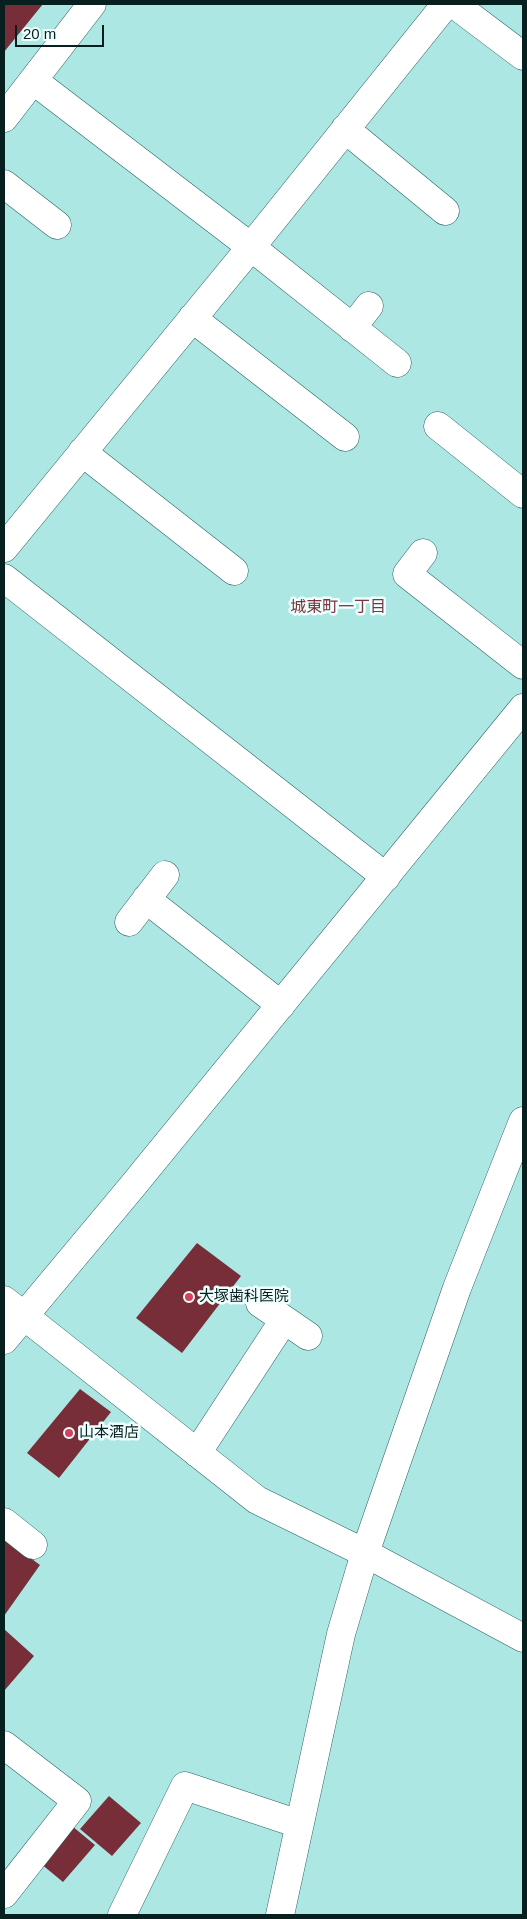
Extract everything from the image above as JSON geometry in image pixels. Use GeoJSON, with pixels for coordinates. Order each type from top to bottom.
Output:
{"type":"FeatureCollection","features":[{"type":"Feature","properties":{"kind":"street"},"geometry":{"type":"LineString","coordinates":[[4,118],[92,4]]}},
{"type":"Feature","properties":{"kind":"street"},"geometry":{"type":"LineString","coordinates":[[4,548],[251,247],[446,4]]}},
{"type":"Feature","properties":{"kind":"street"},"geometry":{"type":"LineString","coordinates":[[454,4],[523,56]]}},
{"type":"Feature","properties":{"kind":"street"},"geometry":{"type":"LineString","coordinates":[[34,81],[251,247],[397,363]]}},
{"type":"Feature","properties":{"kind":"street"},"geometry":{"type":"LineString","coordinates":[[345,129],[445,211]]}},
{"type":"Feature","properties":{"kind":"street"},"geometry":{"type":"LineString","coordinates":[[4,184],[57,225]]}},
{"type":"Feature","properties":{"kind":"street"},"geometry":{"type":"LineString","coordinates":[[352,328],[369,306]]}},
{"type":"Feature","properties":{"kind":"street"},"geometry":{"type":"LineString","coordinates":[[192,318],[346,438]]}},
{"type":"Feature","properties":{"kind":"street"},"geometry":{"type":"LineString","coordinates":[[438,426],[523,494]]}},
{"type":"Feature","properties":{"kind":"street"},"geometry":{"type":"LineString","coordinates":[[82,452],[234,571]]}},
{"type":"Feature","properties":{"kind":"street"},"geometry":{"type":"LineString","coordinates":[[423,554],[407,574],[523,665]]}},
{"type":"Feature","properties":{"kind":"street"},"geometry":{"type":"LineString","coordinates":[[4,578],[386,877]]}},
{"type":"Feature","properties":{"kind":"street"},"geometry":{"type":"LineString","coordinates":[[4,1340],[14,1308],[131,1188],[523,708]]}},
{"type":"Feature","properties":{"kind":"street"},"geometry":{"type":"LineString","coordinates":[[129,922],[165,875]]}},
{"type":"Feature","properties":{"kind":"street"},"geometry":{"type":"LineString","coordinates":[[146,899],[281,1005]]}},
{"type":"Feature","properties":{"kind":"street"},"geometry":{"type":"LineString","coordinates":[[280,1915],[341,1634],[365,1553],[457,1288],[523,1121]]}},
{"type":"Feature","properties":{"kind":"street"},"geometry":{"type":"LineString","coordinates":[[260,1303],[308,1336]]}},
{"type":"Feature","properties":{"kind":"street"},"geometry":{"type":"LineString","coordinates":[[14,1308],[257,1500],[365,1553],[523,1638]]}},
{"type":"Feature","properties":{"kind":"street"},"geometry":{"type":"LineString","coordinates":[[197,1453],[284,1320]]}},
{"type":"Feature","properties":{"kind":"street"},"geometry":{"type":"LineString","coordinates":[[4,1522],[33,1545]]}},
{"type":"Feature","properties":{"kind":"street"},"geometry":{"type":"LineString","coordinates":[[4,1745],[77,1801],[4,1894]]}},
{"type":"Feature","properties":{"kind":"street"},"geometry":{"type":"LineString","coordinates":[[122,1915],[185,1786],[299,1824]]}},
{"type":"Feature","properties":{"kind":"building"},"geometry":{"type":"Polygon","coordinates":[[[4,4],[43,4],[4,52],[4,4]]]}},
{"type":"Feature","properties":{"kind":"building","name":"大塚歯科医院"},"geometry":{"type":"Polygon","coordinates":[[[197,1243],[241,1276],[182,1353],[136,1318],[197,1243]]]}},
{"type":"Feature","properties":{"kind":"building","name":"山本酒店"},"geometry":{"type":"Polygon","coordinates":[[[80,1389],[111,1412],[59,1478],[27,1453],[80,1389]]]}},
{"type":"Feature","properties":{"kind":"building"},"geometry":{"type":"Polygon","coordinates":[[[6,1540],[40,1565],[4,1616],[4,1542],[6,1540]]]}},
{"type":"Feature","properties":{"kind":"building"},"geometry":{"type":"Polygon","coordinates":[[[4,1629],[34,1656],[4,1691],[4,1629]]]}},
{"type":"Feature","properties":{"kind":"building"},"geometry":{"type":"Polygon","coordinates":[[[109,1796],[141,1823],[112,1856],[80,1829],[109,1796]]]}},
{"type":"Feature","properties":{"kind":"building"},"geometry":{"type":"Polygon","coordinates":[[[72,1826],[95,1845],[63,1882],[40,1863],[72,1826]]]}},
{"type":"Feature","properties":{"kind":"place","name":"大塚歯科医院"},"geometry":{"type":"Point","coordinates":[189,1297]}},
{"type":"Feature","properties":{"kind":"place","name":"山本酒店"},"geometry":{"type":"Point","coordinates":[69,1433]}},
{"type":"Feature","properties":{"kind":"district","name":"城東町一丁目"},"geometry":{"type":"Point","coordinates":[338,608]}}]}
